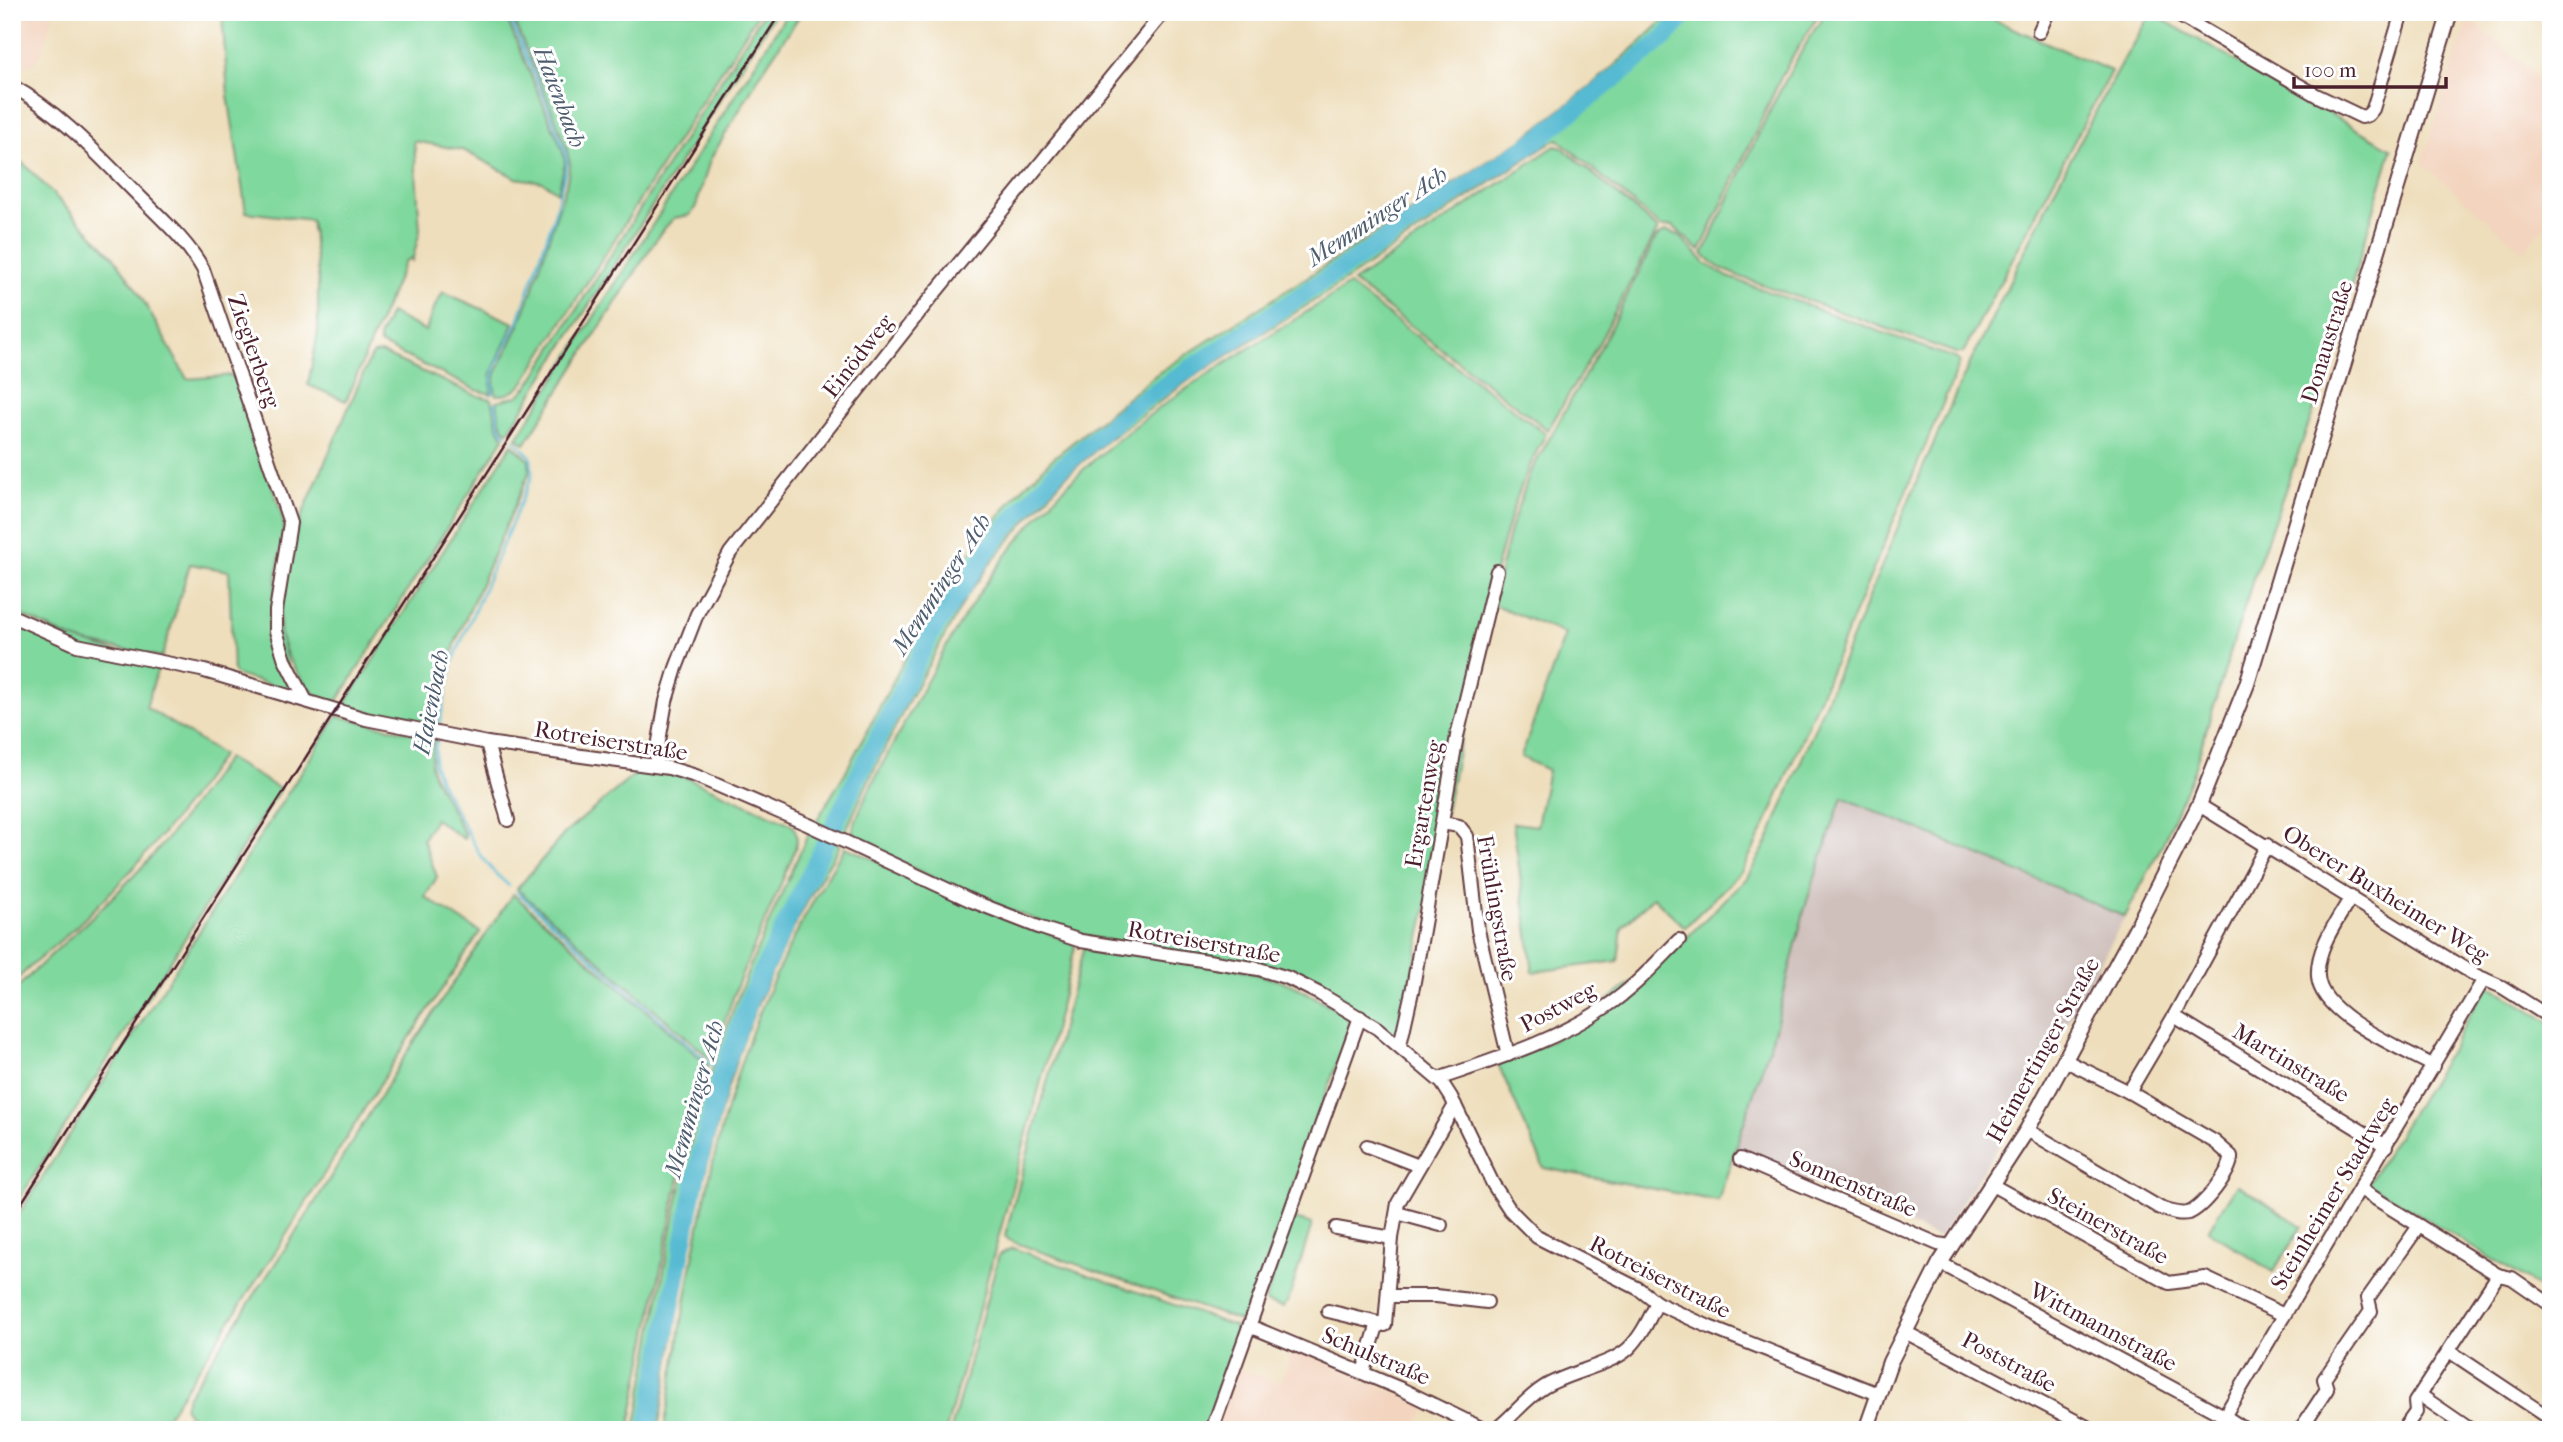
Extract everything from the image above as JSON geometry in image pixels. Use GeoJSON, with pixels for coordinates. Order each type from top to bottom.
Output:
{"type":"FeatureCollection","features":[{"type":"Feature","properties":{"kind":"street","name":"Einödweg"},"geometry":{"type":"LineString","coordinates":[[655,764],[664,709],[676,668],[702,603],[730,553],[917,315],[1164,12]]}},
{"type":"Feature","properties":{"kind":"street"},"geometry":{"type":"LineString","coordinates":[[2039,32],[2048,12]]}},
{"type":"Feature","properties":{"kind":"street"},"geometry":{"type":"LineString","coordinates":[[2173,12],[2316,96],[2361,117],[2368,116],[2373,109],[2402,12]]}},
{"type":"Feature","properties":{"kind":"street","name":"Donaustraße"},"geometry":{"type":"LineString","coordinates":[[2247,684],[2450,12]]}},
{"type":"Feature","properties":{"kind":"street","name":"Zieglerberg"},"geometry":{"type":"LineString","coordinates":[[12,86],[50,113],[98,155],[181,238],[203,270],[290,523],[276,611],[276,631],[285,660],[306,701]]}},
{"type":"Feature","properties":{"kind":"street","name":"Ergartenweg"},"geometry":{"type":"LineString","coordinates":[[1400,1045],[1413,987],[1461,716],[1497,571]]}},
{"type":"Feature","properties":{"kind":"street","name":"Rotreiserstraße"},"geometry":{"type":"LineString","coordinates":[[12,616],[77,645],[228,677],[366,719],[487,743],[655,764],[696,776],[972,901],[1041,928],[1102,944],[1259,969],[1303,985],[1360,1017],[1400,1045],[1438,1079],[1455,1105],[1493,1184],[1510,1210],[1537,1237],[1639,1289],[1657,1303],[1709,1327],[1878,1394]]}},
{"type":"Feature","properties":{"kind":"street","name":"Heimertinger Straße"},"geometry":{"type":"LineString","coordinates":[[1866,1430],[1878,1394],[1905,1332],[1940,1263],[2027,1130],[2066,1061],[2199,804],[2247,684]]}},
{"type":"Feature","properties":{"kind":"street"},"geometry":{"type":"LineString","coordinates":[[487,743],[508,820]]}},
{"type":"Feature","properties":{"kind":"street","name":"Oberer Buxheimer Weg"},"geometry":{"type":"LineString","coordinates":[[2199,804],[2551,1018]]}},
{"type":"Feature","properties":{"kind":"street","name":"Frühlingstraße"},"geometry":{"type":"LineString","coordinates":[[1442,823],[1459,826],[1467,836],[1478,930],[1508,1055]]}},
{"type":"Feature","properties":{"kind":"street"},"geometry":{"type":"LineString","coordinates":[[2129,1092],[2174,1016],[2267,845]]}},
{"type":"Feature","properties":{"kind":"street"},"geometry":{"type":"LineString","coordinates":[[2351,897],[2322,950],[2317,974],[2319,987],[2330,1003],[2355,1023],[2434,1066]]}},
{"type":"Feature","properties":{"kind":"street","name":"Postweg"},"geometry":{"type":"LineString","coordinates":[[1438,1079],[1552,1037],[1607,1006],[1679,940]]}},
{"type":"Feature","properties":{"kind":"street","name":"Steinheimer Stadtweg"},"geometry":{"type":"LineString","coordinates":[[2217,1430],[2484,979]]}},
{"type":"Feature","properties":{"kind":"street","name":"Martinstraße"},"geometry":{"type":"LineString","coordinates":[[2174,1016],[2386,1146]]}},
{"type":"Feature","properties":{"kind":"street"},"geometry":{"type":"LineString","coordinates":[[1212,1430],[1360,1017]]}},
{"type":"Feature","properties":{"kind":"street"},"geometry":{"type":"LineString","coordinates":[[2027,1130],[2160,1208],[2178,1213],[2198,1208],[2230,1167],[2231,1156],[2215,1142],[2129,1092],[2066,1061]]}},
{"type":"Feature","properties":{"kind":"street"},"geometry":{"type":"LineString","coordinates":[[1328,1311],[1385,1325],[1392,1238],[1398,1203],[1455,1105]]}},
{"type":"Feature","properties":{"kind":"street"},"geometry":{"type":"LineString","coordinates":[[1367,1146],[1419,1166]]}},
{"type":"Feature","properties":{"kind":"street","name":"Sonnenstraße"},"geometry":{"type":"LineString","coordinates":[[1740,1159],[1938,1244],[1950,1246]]}},
{"type":"Feature","properties":{"kind":"street","name":"Steinerstraße"},"geometry":{"type":"LineString","coordinates":[[1992,1185],[2169,1283],[2205,1278],[2284,1315]]}},
{"type":"Feature","properties":{"kind":"street"},"geometry":{"type":"LineString","coordinates":[[2360,1188],[2498,1275],[2512,1278],[2551,1305]]}},
{"type":"Feature","properties":{"kind":"street"},"geometry":{"type":"LineString","coordinates":[[1397,1213],[1441,1225]]}},
{"type":"Feature","properties":{"kind":"street"},"geometry":{"type":"LineString","coordinates":[[2300,1430],[2327,1390],[2324,1379],[2371,1311],[2368,1298],[2419,1226]]}},
{"type":"Feature","properties":{"kind":"street"},"geometry":{"type":"LineString","coordinates":[[1336,1228],[1392,1238]]}},
{"type":"Feature","properties":{"kind":"street","name":"Wittmannstraße"},"geometry":{"type":"LineString","coordinates":[[1940,1263],[2246,1430]]}},
{"type":"Feature","properties":{"kind":"street"},"geometry":{"type":"LineString","coordinates":[[2403,1430],[2416,1412],[2415,1402],[2498,1275]]}},
{"type":"Feature","properties":{"kind":"street"},"geometry":{"type":"LineString","coordinates":[[1389,1296],[1436,1296],[1487,1303]]}},
{"type":"Feature","properties":{"kind":"street"},"geometry":{"type":"LineString","coordinates":[[1495,1430],[1542,1388],[1628,1350],[1657,1303]]}},
{"type":"Feature","properties":{"kind":"street"},"geometry":{"type":"LineString","coordinates":[[1363,1372],[1378,1324]]}},
{"type":"Feature","properties":{"kind":"street","name":"Schulstraße"},"geometry":{"type":"LineString","coordinates":[[1248,1328],[1257,1329],[1363,1372],[1485,1430]]}},
{"type":"Feature","properties":{"kind":"street","name":"Poststraße"},"geometry":{"type":"LineString","coordinates":[[1905,1332],[2092,1430]]}},
{"type":"Feature","properties":{"kind":"street"},"geometry":{"type":"LineString","coordinates":[[2449,1351],[2551,1419]]}},
{"type":"Feature","properties":{"kind":"street"},"geometry":{"type":"LineString","coordinates":[[2420,1395],[2472,1430]]}},
{"type":"Feature","properties":{"kind":"shaded area"},"geometry":{"type":"Polygon","coordinates":[[[12,12],[54,12],[43,50],[32,66],[12,62],[12,12]]]}},
{"type":"Feature","properties":{"kind":"shaded area"},"geometry":{"type":"Polygon","coordinates":[[[2470,19],[2551,90],[2551,218],[2523,251],[2422,163],[2459,45],[2470,19]]]}},
{"type":"Feature","properties":{"kind":"shaded area"},"geometry":{"type":"Polygon","coordinates":[[[1842,797],[2125,917],[2043,1067],[1999,1139],[1998,1147],[1939,1238],[1735,1150],[1775,1029],[1805,907],[1842,797]]]}},
{"type":"Feature","properties":{"kind":"shaded area"},"geometry":{"type":"Polygon","coordinates":[[[1294,1348],[1427,1407],[1414,1430],[1216,1430],[1238,1368],[1280,1384],[1294,1348]]]}},
{"type":"Feature","properties":{"kind":"green space"},"geometry":{"type":"Polygon","coordinates":[[[222,12],[504,12],[562,149],[565,163],[558,192],[543,182],[516,178],[463,150],[414,141],[420,231],[412,262],[412,258],[405,261],[346,401],[308,385],[318,332],[318,275],[311,220],[246,212],[228,95],[222,12]]]}},
{"type":"Feature","properties":{"kind":"green space"},"geometry":{"type":"Polygon","coordinates":[[[510,12],[759,12],[524,382],[512,392],[496,395],[496,373],[532,291],[570,165],[552,110],[510,12]]]}},
{"type":"Feature","properties":{"kind":"green space"},"geometry":{"type":"Polygon","coordinates":[[[764,12],[776,12],[508,432],[501,422],[497,401],[518,396],[529,385],[764,12]]]}},
{"type":"Feature","properties":{"kind":"green space"},"geometry":{"type":"Polygon","coordinates":[[[788,12],[802,12],[760,75],[710,160],[696,206],[690,215],[674,218],[661,232],[525,444],[517,438],[788,12]]]}},
{"type":"Feature","properties":{"kind":"green space"},"geometry":{"type":"Polygon","coordinates":[[[1672,12],[1820,12],[1784,71],[1700,251],[1673,226],[1661,227],[1558,139],[1546,145],[1328,292],[1192,378],[1104,443],[1064,478],[996,556],[967,596],[910,698],[843,837],[815,823],[953,574],[1018,493],[1051,460],[1158,373],[1521,140],[1599,79],[1672,12]]]}},
{"type":"Feature","properties":{"kind":"green space"},"geometry":{"type":"Polygon","coordinates":[[[1826,12],[1976,12],[2111,71],[1963,353],[1956,353],[1741,277],[1718,267],[1703,254],[1775,100],[1826,12]]]}},
{"type":"Feature","properties":{"kind":"green space"},"geometry":{"type":"Polygon","coordinates":[[[2151,13],[2392,149],[2316,404],[2253,579],[2194,770],[2163,843],[2125,917],[1842,797],[1805,907],[1775,1029],[1718,1201],[1544,1168],[1498,1064],[1554,1040],[1669,955],[1747,878],[1768,841],[1916,483],[1961,382],[2056,187],[2151,13]]]}},
{"type":"Feature","properties":{"kind":"green space"},"geometry":{"type":"Polygon","coordinates":[[[1555,146],[1563,148],[1658,229],[1600,341],[1548,430],[1353,282],[1555,146]]]}},
{"type":"Feature","properties":{"kind":"green space"},"geometry":{"type":"Polygon","coordinates":[[[12,159],[19,160],[28,168],[113,256],[139,293],[187,379],[235,375],[284,527],[273,604],[293,687],[289,690],[236,675],[233,671],[229,571],[190,564],[162,657],[77,641],[12,611],[12,159]]]}},
{"type":"Feature","properties":{"kind":"green space"},"geometry":{"type":"Polygon","coordinates":[[[1666,231],[1679,235],[1705,263],[1728,277],[1957,359],[1960,363],[1767,822],[1742,871],[1685,927],[1653,897],[1622,927],[1618,961],[1533,972],[1513,823],[1537,826],[1548,770],[1521,757],[1565,634],[1492,604],[1510,530],[1530,473],[1603,343],[1656,238],[1666,231]]]}},
{"type":"Feature","properties":{"kind":"green space"},"geometry":{"type":"Polygon","coordinates":[[[1349,285],[1546,434],[1520,488],[1497,564],[1411,983],[1398,1033],[1395,1035],[1307,983],[1075,934],[976,898],[853,840],[852,837],[859,813],[874,780],[943,652],[1005,556],[1055,497],[1114,443],[1179,394],[1349,285]]]}},
{"type":"Feature","properties":{"kind":"green space"},"geometry":{"type":"Polygon","coordinates":[[[443,292],[514,323],[491,374],[491,394],[476,390],[380,344],[379,338],[390,313],[426,331],[443,292]]]}},
{"type":"Feature","properties":{"kind":"green space"},"geometry":{"type":"Polygon","coordinates":[[[381,353],[475,395],[492,399],[497,425],[504,438],[335,705],[314,693],[290,660],[281,635],[281,603],[299,522],[370,358],[381,353]]]}},
{"type":"Feature","properties":{"kind":"green space"},"geometry":{"type":"Polygon","coordinates":[[[512,444],[529,460],[529,473],[456,641],[435,728],[343,707],[512,444]]]}},
{"type":"Feature","properties":{"kind":"green space"},"geometry":{"type":"Polygon","coordinates":[[[12,620],[159,665],[146,707],[222,755],[174,820],[122,881],[12,984],[12,620]]]}},
{"type":"Feature","properties":{"kind":"green space"},"geometry":{"type":"Polygon","coordinates":[[[337,716],[434,738],[431,765],[433,775],[465,835],[464,839],[435,819],[423,839],[437,877],[425,897],[480,932],[158,1430],[12,1430],[12,1225],[337,716]]]}},
{"type":"Feature","properties":{"kind":"green space"},"geometry":{"type":"Polygon","coordinates":[[[227,758],[280,789],[12,1210],[12,993],[155,853],[227,758]]]}},
{"type":"Feature","properties":{"kind":"green space"},"geometry":{"type":"Polygon","coordinates":[[[641,769],[683,776],[791,824],[796,832],[797,840],[792,858],[739,981],[711,1059],[517,889],[564,834],[641,769]]]}},
{"type":"Feature","properties":{"kind":"green space"},"geometry":{"type":"Polygon","coordinates":[[[810,830],[840,845],[785,945],[740,1050],[725,1096],[701,1190],[658,1430],[635,1430],[673,1224],[702,1102],[737,998],[810,830]]]}},
{"type":"Feature","properties":{"kind":"green space"},"geometry":{"type":"Polygon","coordinates":[[[845,847],[1072,943],[1075,947],[946,1430],[664,1430],[706,1191],[730,1097],[755,1024],[777,972],[802,921],[845,847]]]}},
{"type":"Feature","properties":{"kind":"green space"},"geometry":{"type":"Polygon","coordinates":[[[513,894],[708,1065],[678,1182],[629,1430],[224,1430],[190,1416],[184,1407],[187,1397],[306,1217],[406,1054],[513,894]]]}},
{"type":"Feature","properties":{"kind":"green space"},"geometry":{"type":"Polygon","coordinates":[[[1084,947],[1239,969],[1293,985],[1346,1014],[1350,1026],[1245,1323],[1010,1241],[1005,1236],[1084,947]]]}},
{"type":"Feature","properties":{"kind":"green space"},"geometry":{"type":"Polygon","coordinates":[[[2486,985],[2551,1023],[2551,1295],[2368,1183],[2450,1051],[2486,985]]]}},
{"type":"Feature","properties":{"kind":"green space"},"geometry":{"type":"Polygon","coordinates":[[[2237,1185],[2302,1226],[2273,1272],[2208,1230],[2237,1185]]]}},
{"type":"Feature","properties":{"kind":"green space"},"geometry":{"type":"Polygon","coordinates":[[[1291,1218],[1312,1224],[1288,1302],[1283,1307],[1265,1302],[1291,1218]]]}},
{"type":"Feature","properties":{"kind":"green space"},"geometry":{"type":"Polygon","coordinates":[[[1012,1248],[1240,1328],[1243,1331],[1208,1430],[951,1430],[999,1255],[1012,1248]]]}},
{"type":"Feature","properties":{"kind":"waterway","name":"Haienbach"},"geometry":{"type":"LineString","coordinates":[[493,394],[492,380],[496,365],[518,322],[553,219],[567,164],[549,110],[507,12]]}},
{"type":"Feature","properties":{"kind":"waterway","name":"Memminger Ach"},"geometry":{"type":"LineString","coordinates":[[647,1430],[701,1152],[722,1074],[751,995],[931,634],[990,546],[1056,472],[1132,407],[1538,139],[1665,37],[1688,12]]}},
{"type":"Feature","properties":{"kind":"waterway","name":"Haienbach"},"geometry":{"type":"LineString","coordinates":[[495,403],[500,427],[506,435]]}},
{"type":"Feature","properties":{"kind":"waterway","name":"Haienbach"},"geometry":{"type":"LineString","coordinates":[[438,730],[453,661],[532,476],[531,457],[514,440]]}},
{"type":"Feature","properties":{"kind":"waterway","name":"Haienbach"},"geometry":{"type":"LineString","coordinates":[[437,736],[434,764],[440,782],[480,855],[509,886]]}},
{"type":"Feature","properties":{"kind":"waterway","name":"Haienbach"},"geometry":{"type":"LineString","coordinates":[[517,892],[722,1074]]}},
{"type":"Feature","properties":{"kind":"railway"},"geometry":{"type":"LineString","coordinates":[[12,1218],[781,12]]}}]}
